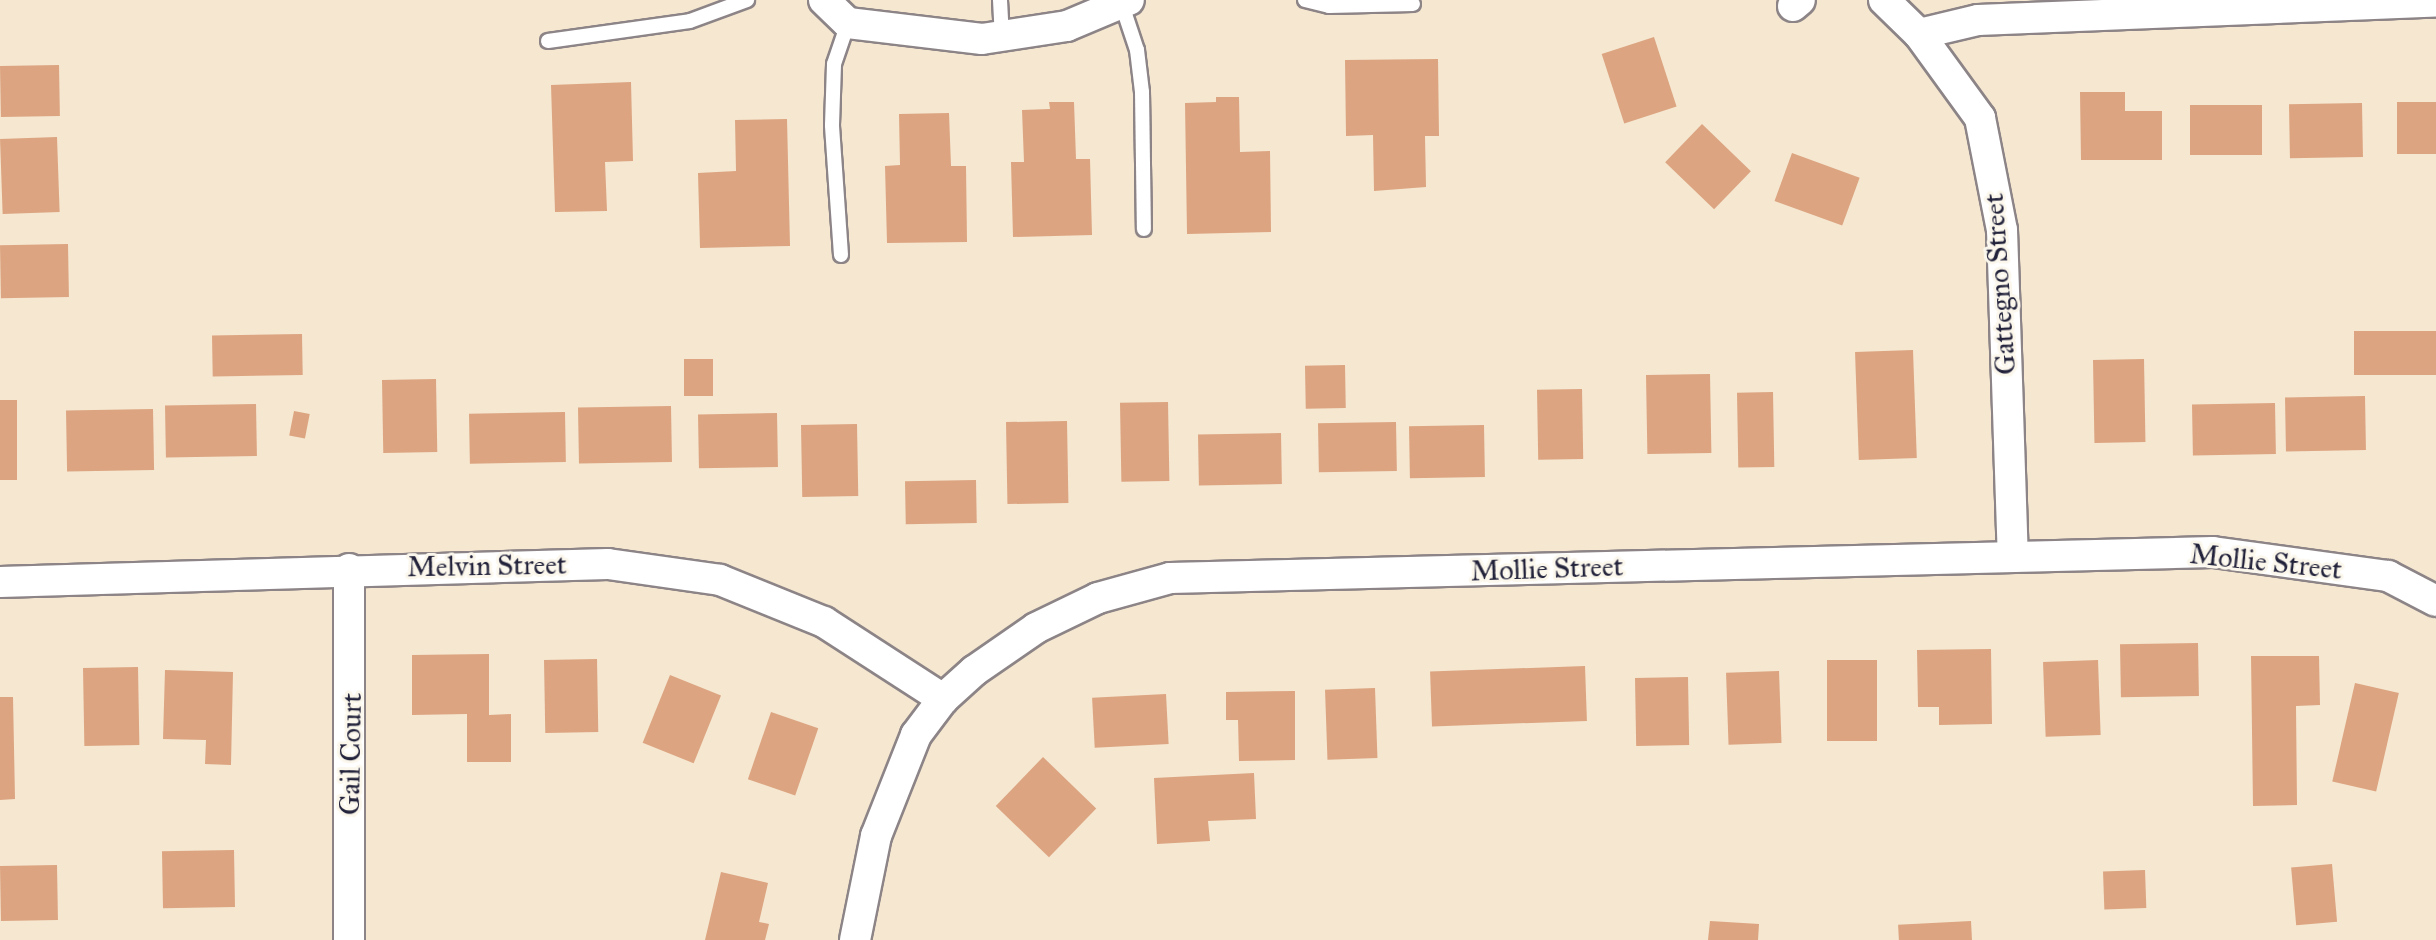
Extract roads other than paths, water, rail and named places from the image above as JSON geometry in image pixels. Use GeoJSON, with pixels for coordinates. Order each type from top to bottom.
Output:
{"type":"FeatureCollection","features":[{"type":"Feature","properties":{"kind":"street"},"geometry":{"type":"LineString","coordinates":[[824,0],[848,23],[906,33],[1002,36],[1067,26],[1126,2]]}},
{"type":"Feature","properties":{"kind":"street","name":"Gattegno Street"},"geometry":{"type":"LineString","coordinates":[[1884,0],[1919,34],[1980,118],[2002,230],[2013,556]]}},
{"type":"Feature","properties":{"kind":"street"},"geometry":{"type":"LineString","coordinates":[[1919,34],[1978,20],[2436,2]]}},
{"type":"Feature","properties":{"kind":"street","name":"Mollie Street"},"geometry":{"type":"LineString","coordinates":[[855,940],[876,836],[916,735],[943,699],[974,671],[1036,628],[1098,598],[1170,578],[2213,552],[2388,576],[2436,601]]}},
{"type":"Feature","properties":{"kind":"street","name":"Melvin Street"},"geometry":{"type":"LineString","coordinates":[[0,582],[349,569],[608,564],[720,580],[824,622],[943,699]]}},
{"type":"Feature","properties":{"kind":"street","name":"Gail Court"},"geometry":{"type":"LineString","coordinates":[[349,569],[349,940]]}},
{"type":"Feature","properties":{"kind":"lane"},"geometry":{"type":"LineString","coordinates":[[548,41],[690,21],[747,0]]}},
{"type":"Feature","properties":{"kind":"lane"},"geometry":{"type":"LineString","coordinates":[[1000,0],[1002,36]]}},
{"type":"Feature","properties":{"kind":"lane"},"geometry":{"type":"LineString","coordinates":[[1305,0],[1329,6],[1413,4]]}},
{"type":"Feature","properties":{"kind":"lane"},"geometry":{"type":"LineString","coordinates":[[1126,2],[1137,50],[1142,92],[1144,229]]}},
{"type":"Feature","properties":{"kind":"lane"},"geometry":{"type":"LineString","coordinates":[[841,255],[832,110],[834,64],[848,23]]}}]}
